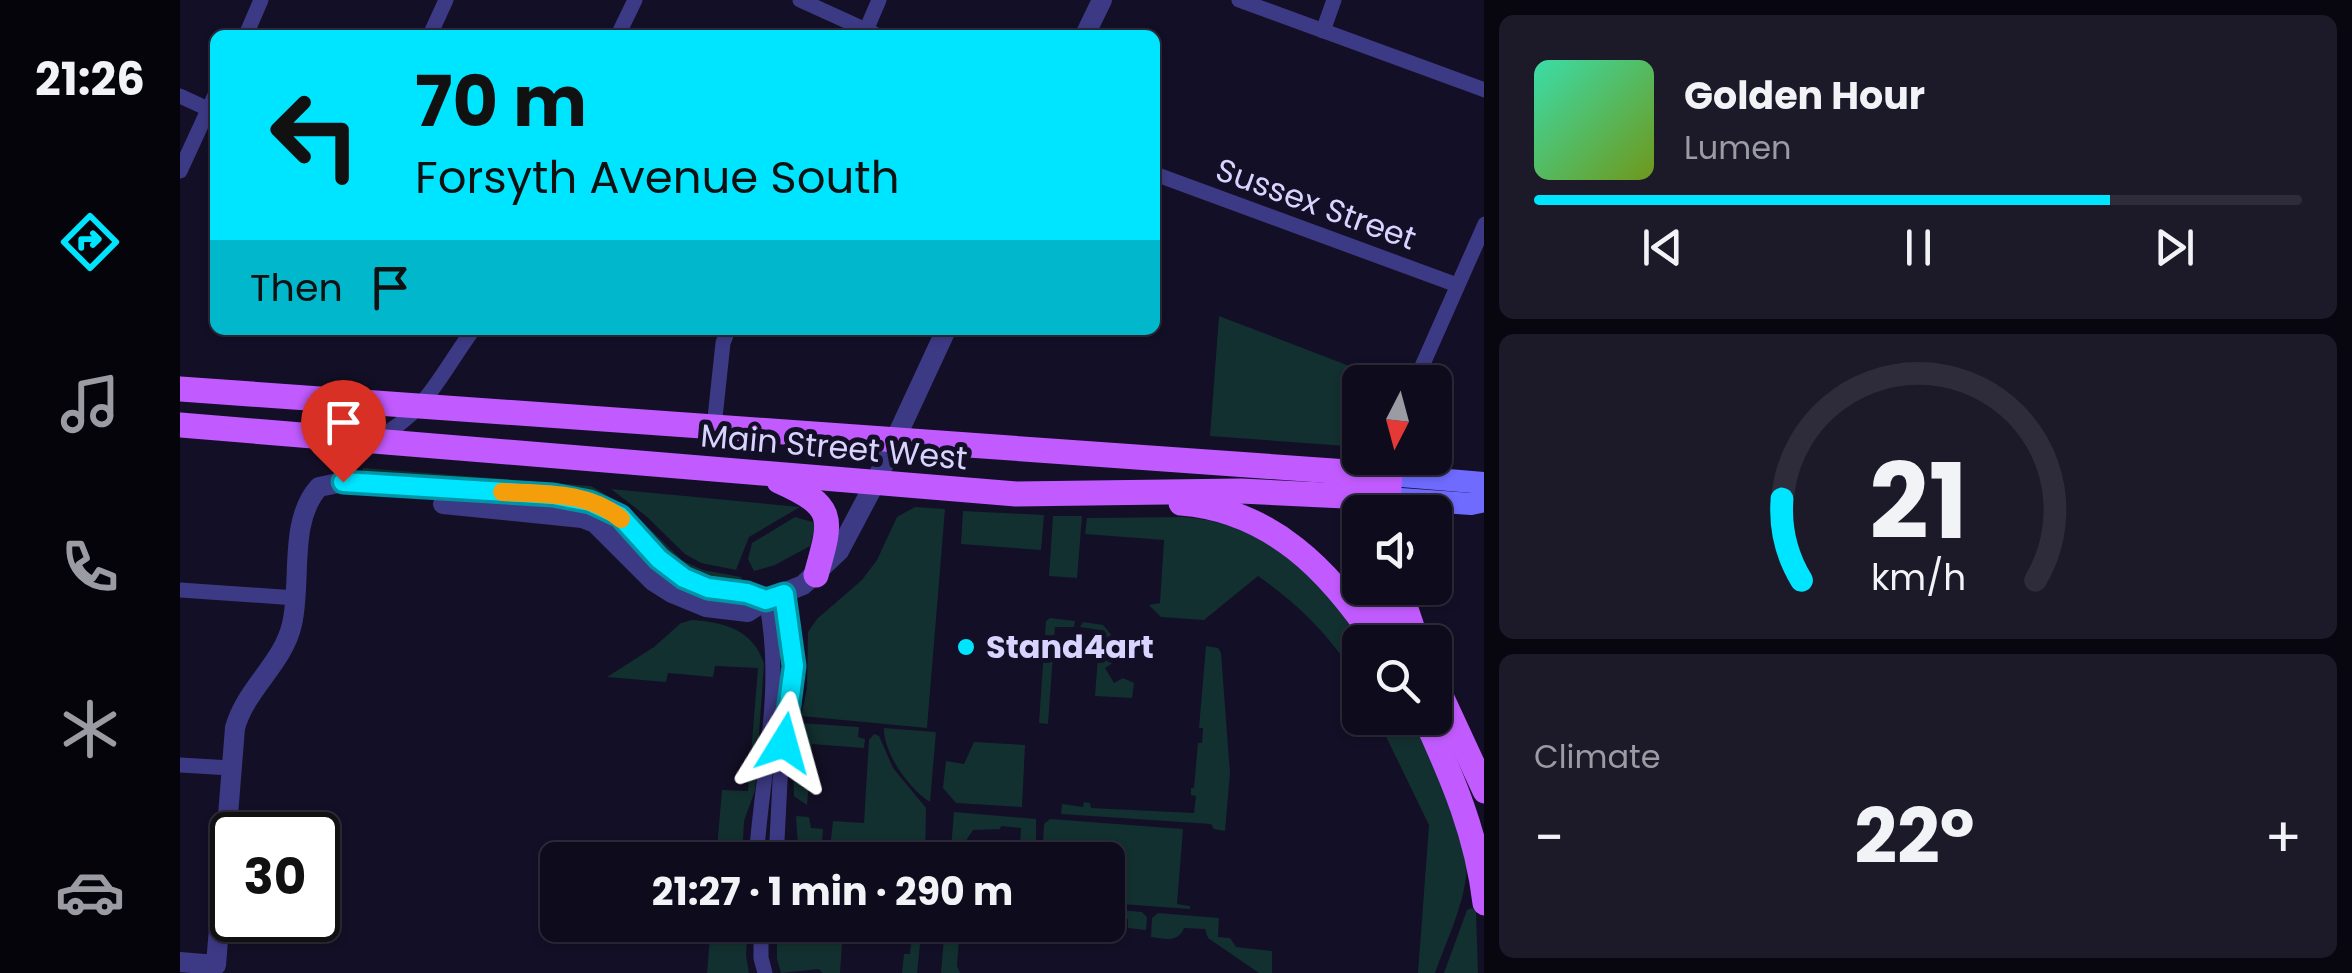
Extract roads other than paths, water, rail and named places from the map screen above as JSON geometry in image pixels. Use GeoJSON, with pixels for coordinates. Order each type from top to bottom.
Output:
{"type":"FeatureCollection","features":[{"type":"Feature","properties":{"kind":"main road","name":"Main Street West"},"geometry":{"type":"LineString","coordinates":[[180,389],[895,440],[1378,485],[1478,502]]}},
{"type":"Feature","properties":{"kind":"main road","name":"Main Street West"},"geometry":{"type":"LineString","coordinates":[[180,426],[1042,494],[1484,483]]}},
{"type":"Feature","properties":{"kind":"main road"},"geometry":{"type":"LineString","coordinates":[[766,474],[806,493],[823,509],[828,526],[816,575]]}},
{"type":"Feature","properties":{"kind":"main road"},"geometry":{"type":"LineString","coordinates":[[1042,494],[1078,500],[1200,505],[1253,522],[1286,541],[1324,572],[1365,625]]}},
{"type":"Feature","properties":{"kind":"main road"},"geometry":{"type":"LineString","coordinates":[[1452,513],[1478,502]]}},
{"type":"Feature","properties":{"kind":"main road"},"geometry":{"type":"LineString","coordinates":[[1452,720],[1484,791]]}},
{"type":"Feature","properties":{"kind":"main road"},"geometry":{"type":"LineString","coordinates":[[1433,735],[1462,801],[1478,858],[1484,903]]}},
{"type":"Feature","properties":{"kind":"street"},"geometry":{"type":"LineString","coordinates":[[248,30],[261,0]]}},
{"type":"Feature","properties":{"kind":"street"},"geometry":{"type":"LineString","coordinates":[[432,30],[446,0]]}},
{"type":"Feature","properties":{"kind":"street"},"geometry":{"type":"LineString","coordinates":[[620,30],[634,0]]}},
{"type":"Feature","properties":{"kind":"street"},"geometry":{"type":"LineString","coordinates":[[800,0],[863,30]]}},
{"type":"Feature","properties":{"kind":"street"},"geometry":{"type":"LineString","coordinates":[[870,30],[880,0]]}},
{"type":"Feature","properties":{"kind":"street"},"geometry":{"type":"LineString","coordinates":[[1088,30],[1102,0]]}},
{"type":"Feature","properties":{"kind":"street"},"geometry":{"type":"LineString","coordinates":[[1238,0],[1484,90]]}},
{"type":"Feature","properties":{"kind":"street"},"geometry":{"type":"LineString","coordinates":[[1322,31],[1334,0]]}},
{"type":"Feature","properties":{"kind":"street"},"geometry":{"type":"LineString","coordinates":[[180,96],[210,102]]}},
{"type":"Feature","properties":{"kind":"street"},"geometry":{"type":"LineString","coordinates":[[180,171],[210,104]]}},
{"type":"Feature","properties":{"kind":"street","name":"Sussex Street"},"geometry":{"type":"LineString","coordinates":[[1160,176],[1457,286]]}},
{"type":"Feature","properties":{"kind":"street"},"geometry":{"type":"LineString","coordinates":[[1422,365],[1484,224]]}},
{"type":"Feature","properties":{"kind":"street"},"geometry":{"type":"LineString","coordinates":[[370,442],[403,424],[423,404],[470,335]]}},
{"type":"Feature","properties":{"kind":"street"},"geometry":{"type":"LineString","coordinates":[[714,427],[726,335]]}},
{"type":"Feature","properties":{"kind":"street"},"geometry":{"type":"LineString","coordinates":[[180,962],[216,969],[236,728],[241,709],[285,643],[296,598],[302,528],[310,498],[325,484],[343,482],[583,500],[620,516],[659,559],[684,578],[708,588],[775,597],[816,575],[840,551],[944,335]]}},
{"type":"Feature","properties":{"kind":"street"},"geometry":{"type":"LineString","coordinates":[[180,590],[296,598]]}},
{"type":"Feature","properties":{"kind":"street"},"geometry":{"type":"LineString","coordinates":[[758,842],[775,665],[775,597]]}},
{"type":"Feature","properties":{"kind":"street"},"geometry":{"type":"LineString","coordinates":[[775,597],[794,666],[777,842]]}},
{"type":"Feature","properties":{"kind":"street"},"geometry":{"type":"LineString","coordinates":[[180,765],[231,768]]}},
{"type":"Feature","properties":{"kind":"street"},"geometry":{"type":"LineString","coordinates":[[761,942],[765,973]]}},
{"type":"Feature","properties":{"kind":"place","name":"Stand4art"},"geometry":{"type":"Point","coordinates":[966,647]}}]}
